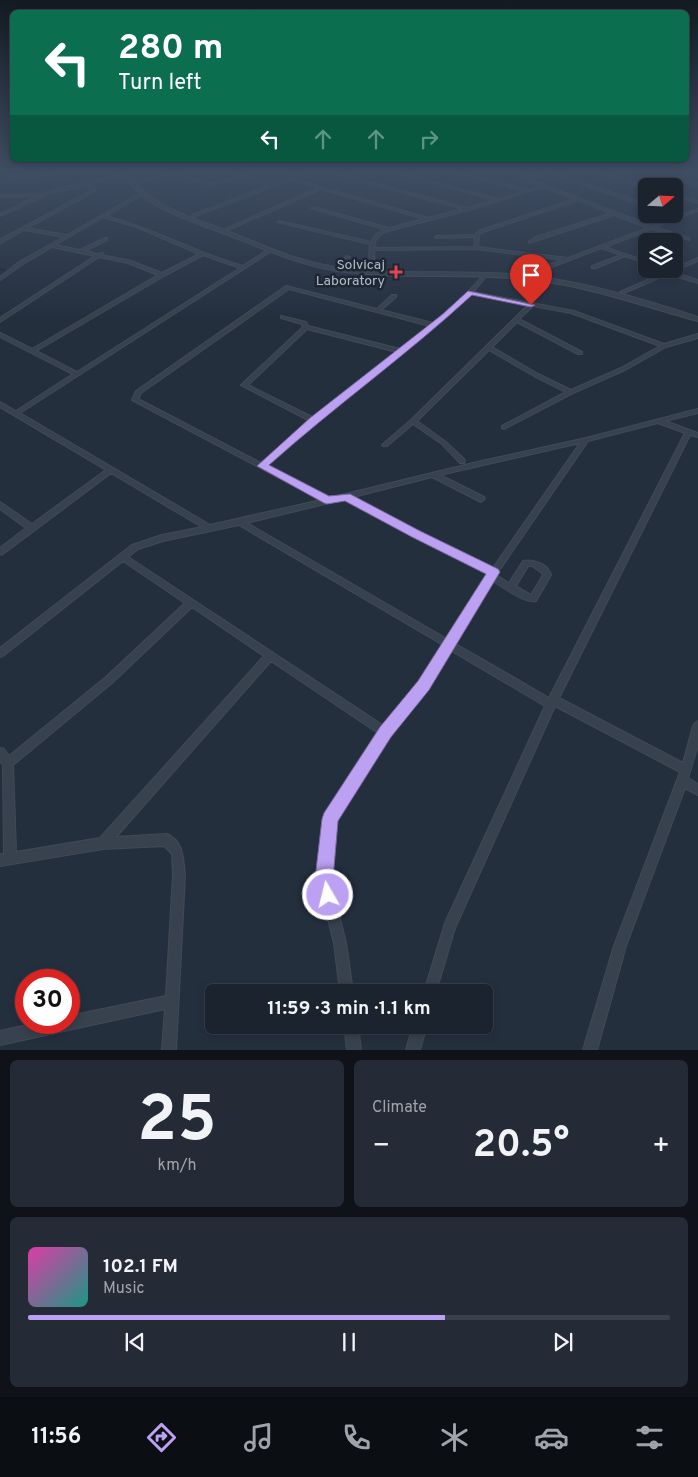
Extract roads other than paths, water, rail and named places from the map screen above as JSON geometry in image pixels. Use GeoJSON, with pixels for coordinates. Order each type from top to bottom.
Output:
{"type":"FeatureCollection","features":[{"type":"Feature","properties":{"kind":"street"},"geometry":{"type":"LineString","coordinates":[[0,242],[39,220]]}},
{"type":"Feature","properties":{"kind":"street"},"geometry":{"type":"LineString","coordinates":[[0,279],[21,263],[95,220]]}},
{"type":"Feature","properties":{"kind":"street"},"geometry":{"type":"LineString","coordinates":[[122,220],[202,254],[243,267]]}},
{"type":"Feature","properties":{"kind":"street"},"geometry":{"type":"LineString","coordinates":[[198,220],[316,261],[340,267],[373,270],[468,270],[533,275],[622,292],[698,318]]}},
{"type":"Feature","properties":{"kind":"street"},"geometry":{"type":"LineString","coordinates":[[202,220],[271,250],[338,269],[372,272],[486,274],[532,277],[596,288],[698,318]]}},
{"type":"Feature","properties":{"kind":"street"},"geometry":{"type":"LineString","coordinates":[[226,230],[249,220]]}},
{"type":"Feature","properties":{"kind":"street"},"geometry":{"type":"LineString","coordinates":[[355,220],[387,229]]}},
{"type":"Feature","properties":{"kind":"street"},"geometry":{"type":"LineString","coordinates":[[373,270],[372,246],[376,236],[387,229],[428,220]]}},
{"type":"Feature","properties":{"kind":"street"},"geometry":{"type":"LineString","coordinates":[[476,248],[477,232],[509,220]]}},
{"type":"Feature","properties":{"kind":"street"},"geometry":{"type":"LineString","coordinates":[[530,242],[594,220]]}},
{"type":"Feature","properties":{"kind":"street"},"geometry":{"type":"LineString","coordinates":[[630,220],[688,239]]}},
{"type":"Feature","properties":{"kind":"street"},"geometry":{"type":"LineString","coordinates":[[279,222],[372,246],[476,248],[568,259]]}},
{"type":"Feature","properties":{"kind":"street"},"geometry":{"type":"LineString","coordinates":[[533,275],[542,269],[666,223]]}},
{"type":"Feature","properties":{"kind":"street"},"geometry":{"type":"LineString","coordinates":[[23,229],[68,236]]}},
{"type":"Feature","properties":{"kind":"street"},"geometry":{"type":"LineString","coordinates":[[436,237],[477,236]]}},
{"type":"Feature","properties":{"kind":"street"},"geometry":{"type":"LineString","coordinates":[[82,251],[106,239]]}},
{"type":"Feature","properties":{"kind":"street"},"geometry":{"type":"LineString","coordinates":[[53,246],[101,254],[144,266],[162,275]]}},
{"type":"Feature","properties":{"kind":"street"},"geometry":{"type":"LineString","coordinates":[[601,247],[638,260]]}},
{"type":"Feature","properties":{"kind":"street"},"geometry":{"type":"LineString","coordinates":[[16,413],[271,250]]}},
{"type":"Feature","properties":{"kind":"street"},"geometry":{"type":"LineString","coordinates":[[0,320],[101,254]]}},
{"type":"Feature","properties":{"kind":"street"},"geometry":{"type":"LineString","coordinates":[[32,351],[162,275],[202,254]]}},
{"type":"Feature","properties":{"kind":"street"},"geometry":{"type":"LineString","coordinates":[[594,267],[623,256]]}},
{"type":"Feature","properties":{"kind":"street"},"geometry":{"type":"LineString","coordinates":[[340,267],[348,257]]}},
{"type":"Feature","properties":{"kind":"street"},"geometry":{"type":"LineString","coordinates":[[683,265],[698,259]]}},
{"type":"Feature","properties":{"kind":"street"},"geometry":{"type":"LineString","coordinates":[[262,466],[314,420],[434,325],[471,293],[486,274]]}},
{"type":"Feature","properties":{"kind":"street"},"geometry":{"type":"LineString","coordinates":[[683,276],[698,282]]}},
{"type":"Feature","properties":{"kind":"street"},"geometry":{"type":"LineString","coordinates":[[622,292],[652,278]]}},
{"type":"Feature","properties":{"kind":"street"},"geometry":{"type":"LineString","coordinates":[[327,500],[136,400],[136,395],[146,386],[288,287],[434,325]]}},
{"type":"Feature","properties":{"kind":"street"},"geometry":{"type":"LineString","coordinates":[[471,293],[572,312],[664,346]]}},
{"type":"Feature","properties":{"kind":"street"},"geometry":{"type":"LineString","coordinates":[[378,310],[394,296]]}},
{"type":"Feature","properties":{"kind":"street"},"geometry":{"type":"LineString","coordinates":[[385,445],[531,305]]}},
{"type":"Feature","properties":{"kind":"street"},"geometry":{"type":"LineString","coordinates":[[282,317],[304,323],[306,327],[401,351]]}},
{"type":"Feature","properties":{"kind":"street"},"geometry":{"type":"LineString","coordinates":[[517,320],[580,352]]}},
{"type":"Feature","properties":{"kind":"street"},"geometry":{"type":"LineString","coordinates":[[306,327],[244,385],[314,420]]}},
{"type":"Feature","properties":{"kind":"street"},"geometry":{"type":"LineString","coordinates":[[0,335],[77,374]]}},
{"type":"Feature","properties":{"kind":"street"},"geometry":{"type":"LineString","coordinates":[[504,427],[571,392],[623,370],[664,346],[698,336]]}},
{"type":"Feature","properties":{"kind":"street"},"geometry":{"type":"LineString","coordinates":[[488,347],[536,375],[571,392]]}},
{"type":"Feature","properties":{"kind":"street"},"geometry":{"type":"LineString","coordinates":[[0,404],[209,528]]}},
{"type":"Feature","properties":{"kind":"street"},"geometry":{"type":"LineString","coordinates":[[0,653],[123,557],[134,546],[472,465],[586,440],[698,411]]}},
{"type":"Feature","properties":{"kind":"street"},"geometry":{"type":"LineString","coordinates":[[412,421],[444,443],[462,461]]}},
{"type":"Feature","properties":{"kind":"street"},"geometry":{"type":"LineString","coordinates":[[432,984],[448,927],[552,702],[693,433],[658,421]]}},
{"type":"Feature","properties":{"kind":"street"},"geometry":{"type":"LineString","coordinates":[[346,984],[340,944],[324,879],[330,819],[385,732],[424,685],[493,574],[586,440]]}},
{"type":"Feature","properties":{"kind":"street"},"geometry":{"type":"LineString","coordinates":[[0,552],[111,469]]}},
{"type":"Feature","properties":{"kind":"street"},"geometry":{"type":"LineString","coordinates":[[433,475],[482,499]]}},
{"type":"Feature","properties":{"kind":"street"},"geometry":{"type":"LineString","coordinates":[[346,496],[493,574],[511,587],[534,599],[547,575],[546,572],[533,563],[526,563],[511,587]]}},
{"type":"Feature","properties":{"kind":"street"},"geometry":{"type":"LineString","coordinates":[[0,505],[31,528]]}},
{"type":"Feature","properties":{"kind":"street"},"geometry":{"type":"LineString","coordinates":[[240,522],[449,645],[684,775],[698,790]]}},
{"type":"Feature","properties":{"kind":"street"},"geometry":{"type":"LineString","coordinates":[[123,557],[385,732]]}},
{"type":"Feature","properties":{"kind":"street"},"geometry":{"type":"LineString","coordinates":[[8,763],[109,680],[191,603]]}},
{"type":"Feature","properties":{"kind":"street"},"geometry":{"type":"LineString","coordinates":[[103,843],[270,656]]}},
{"type":"Feature","properties":{"kind":"street"},"geometry":{"type":"LineString","coordinates":[[590,1050],[620,946],[684,775],[698,726]]}},
{"type":"Feature","properties":{"kind":"street"},"geometry":{"type":"LineString","coordinates":[[0,753],[8,763],[5,859],[103,843],[167,840],[177,852],[179,875],[169,1050]]}},
{"type":"Feature","properties":{"kind":"street"},"geometry":{"type":"LineString","coordinates":[[0,1038],[171,1000]]}},
{"type":"Feature","properties":{"kind":"street"},"geometry":{"type":"LineString","coordinates":[[352,1034],[354,1050]]}},
{"type":"Feature","properties":{"kind":"street"},"geometry":{"type":"LineString","coordinates":[[413,1050],[417,1034]]}},
{"type":"Feature","properties":{"kind":"waterway"},"geometry":{"type":"LineString","coordinates":[[0,269],[6,271]]}},
{"type":"Feature","properties":{"kind":"place","name":"Solvicaj Laboratory"},"geometry":{"type":"Point","coordinates":[396,272]}}]}
